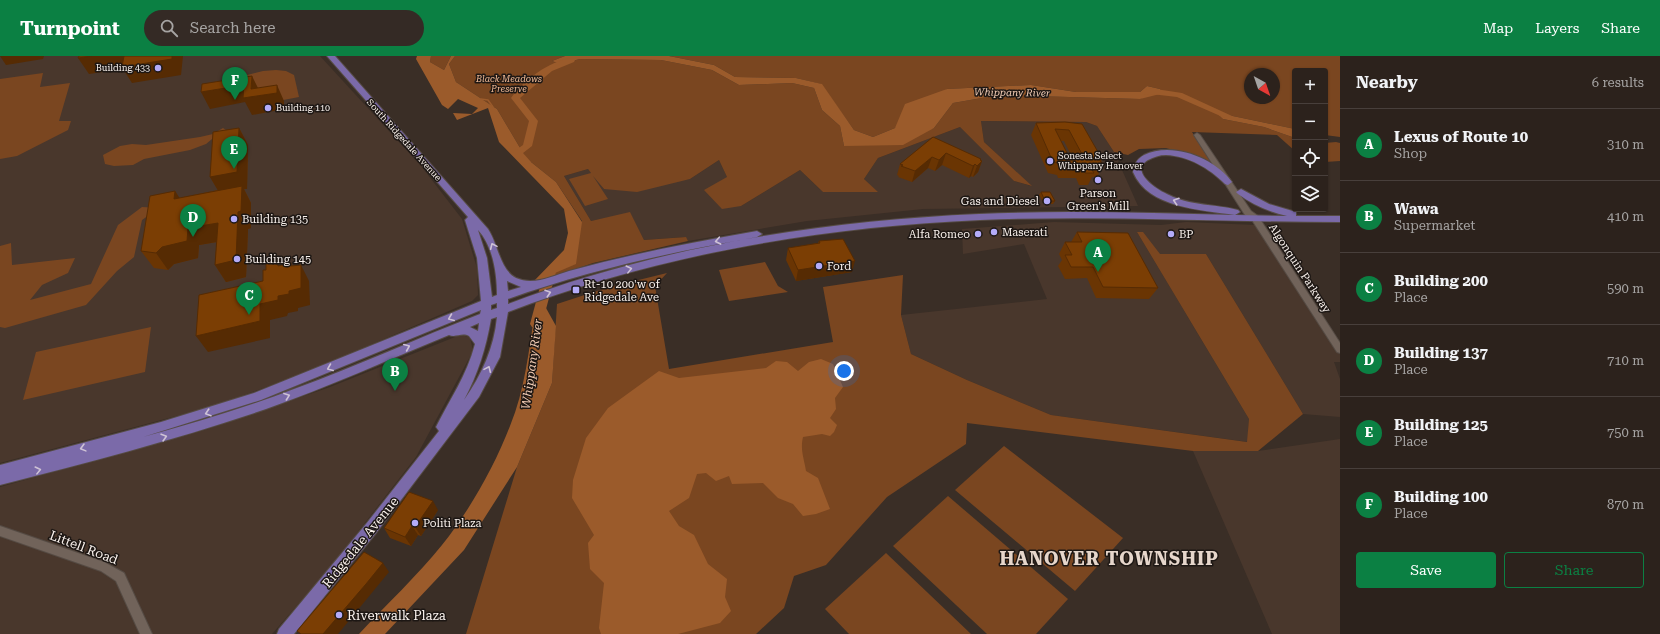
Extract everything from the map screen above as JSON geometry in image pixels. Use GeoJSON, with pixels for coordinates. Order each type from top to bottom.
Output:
{"type":"FeatureCollection","features":[{"type":"Feature","properties":{"kind":"main road"},"geometry":{"type":"LineString","coordinates":[[324,56],[332,64],[341,68]]}},
{"type":"Feature","properties":{"kind":"main road"},"geometry":{"type":"LineString","coordinates":[[331,56],[341,68]]}},
{"type":"Feature","properties":{"kind":"main road","name":"South Ridgedale Avenue"},"geometry":{"type":"LineString","coordinates":[[341,68],[489,239],[500,269],[502,303]]}},
{"type":"Feature","properties":{"kind":"main road"},"geometry":{"type":"LineString","coordinates":[[1228,182],[1212,167],[1181,155],[1165,153],[1152,155],[1142,160],[1138,167],[1139,176],[1143,183],[1161,196],[1188,205],[1250,214]]}},
{"type":"Feature","properties":{"kind":"main road"},"geometry":{"type":"LineString","coordinates":[[1241,192],[1252,201],[1268,208],[1293,214]]}},
{"type":"Feature","properties":{"kind":"main road"},"geometry":{"type":"LineString","coordinates":[[502,303],[518,303],[577,278],[672,250],[761,233],[913,216],[1065,210],[1250,214],[1340,219]]}},
{"type":"Feature","properties":{"kind":"main road","name":"South Ridgedale Avenue"},"geometry":{"type":"LineString","coordinates":[[466,212],[482,249],[487,309]]}},
{"type":"Feature","properties":{"kind":"main road"},"geometry":{"type":"LineString","coordinates":[[0,470],[140,433],[242,402],[502,303],[521,288],[651,264],[752,242],[888,224],[978,217],[1057,215],[1340,214]]}},
{"type":"Feature","properties":{"kind":"main road"},"geometry":{"type":"LineString","coordinates":[[500,269],[507,278],[521,288]]}},
{"type":"Feature","properties":{"kind":"main road","name":"Ridgedale Avenue"},"geometry":{"type":"LineString","coordinates":[[284,634],[370,532],[432,447],[469,402],[483,381],[493,358],[500,336],[502,303]]}},
{"type":"Feature","properties":{"kind":"main road"},"geometry":{"type":"LineString","coordinates":[[0,479],[108,453],[214,422],[294,394],[428,338],[487,309]]}},
{"type":"Feature","properties":{"kind":"main road","name":"Ridgedale Avenue"},"geometry":{"type":"LineString","coordinates":[[432,447],[467,382],[480,345],[487,309]]}},
{"type":"Feature","properties":{"kind":"main road"},"geometry":{"type":"LineString","coordinates":[[428,338],[440,337],[462,330],[471,331],[476,334],[480,345]]}},
{"type":"Feature","properties":{"kind":"street","name":"Algonquin Parkway"},"geometry":{"type":"LineString","coordinates":[[1250,214],[1241,192],[1200,135],[1228,182],[1340,350]]}},
{"type":"Feature","properties":{"kind":"street","name":"Littell Road"},"geometry":{"type":"LineString","coordinates":[[0,531],[104,567],[117,574],[146,634]]}},
{"type":"Feature","properties":{"kind":"shaded area"},"geometry":{"type":"Polygon","coordinates":[[[0,56],[320,56],[421,166],[462,219],[477,268],[478,295],[472,301],[308,372],[214,406],[0,463],[0,56]]]}},
{"type":"Feature","properties":{"kind":"shaded area"},"geometry":{"type":"Polygon","coordinates":[[[981,121],[1086,122],[1097,126],[1114,152],[1138,206],[923,209],[807,221],[688,241],[685,237],[644,240],[630,213],[591,221],[564,176],[588,169],[604,189],[690,179],[719,160],[741,206],[800,170],[823,192],[877,192],[864,179],[878,158],[960,127],[1014,181],[1031,186],[984,142],[981,121]]]}},
{"type":"Feature","properties":{"kind":"shaded area"},"geometry":{"type":"Polygon","coordinates":[[[1054,222],[1161,225],[1186,222],[1255,225],[1340,350],[1340,362],[1334,362],[1340,379],[1340,417],[1303,414],[1206,254],[1160,255],[1137,232],[1249,419],[1248,442],[1051,415],[967,380],[911,354],[901,315],[1047,299],[1024,244],[963,254],[962,229],[1054,222]]]}},
{"type":"Feature","properties":{"kind":"shaded area"},"geometry":{"type":"Polygon","coordinates":[[[460,335],[470,337],[473,351],[416,457],[330,568],[272,634],[0,634],[0,487],[208,429],[330,387],[460,335]]]}},
{"type":"Feature","properties":{"kind":"shaded area"},"geometry":{"type":"Polygon","coordinates":[[[1340,439],[1340,634],[1272,634],[1193,451],[1258,451],[1340,439]]]}},
{"type":"Feature","properties":{"kind":"green space","name":"Black Meadows Preserve"},"geometry":{"type":"Polygon","coordinates":[[[431,56],[451,56],[444,70],[430,62],[431,56]]]}},
{"type":"Feature","properties":{"kind":"green space"},"geometry":{"type":"Polygon","coordinates":[[[455,56],[565,56],[552,61],[560,64],[580,59],[661,60],[712,70],[739,85],[792,83],[814,88],[822,110],[840,126],[844,146],[934,128],[953,103],[999,95],[1140,99],[1160,89],[1147,86],[1140,92],[1076,92],[1031,85],[947,89],[895,128],[873,137],[854,130],[821,84],[796,78],[735,77],[714,65],[669,56],[1340,56],[1340,137],[1328,135],[1328,68],[1292,68],[1292,128],[1228,115],[1213,108],[1223,119],[1264,127],[1292,137],[1292,148],[1277,135],[1192,132],[1211,162],[1166,148],[1139,149],[1128,155],[1114,152],[1097,126],[1086,122],[981,121],[984,142],[1032,186],[1014,181],[960,127],[878,158],[864,179],[878,192],[823,192],[800,170],[741,206],[722,209],[704,190],[727,177],[719,160],[690,179],[637,192],[604,189],[593,176],[608,199],[585,206],[569,179],[591,173],[588,169],[564,176],[591,221],[630,212],[644,240],[686,237],[688,241],[593,263],[555,276],[554,273],[582,221],[556,182],[526,158],[497,109],[456,82],[449,64],[455,56]]]}},
{"type":"Feature","properties":{"kind":"green space"},"geometry":{"type":"Polygon","coordinates":[[[263,71],[286,71],[294,75],[299,97],[273,102],[215,83],[263,71]]]}},
{"type":"Feature","properties":{"kind":"green space"},"geometry":{"type":"Polygon","coordinates":[[[43,73],[40,87],[70,83],[59,121],[71,121],[68,130],[17,156],[0,159],[0,79],[43,73]]]}},
{"type":"Feature","properties":{"kind":"green space"},"geometry":{"type":"Polygon","coordinates":[[[223,128],[232,134],[212,139],[206,144],[190,150],[144,159],[133,165],[114,166],[105,164],[103,155],[120,146],[132,144],[146,145],[200,137],[213,134],[223,128]]]}},
{"type":"Feature","properties":{"kind":"green space"},"geometry":{"type":"Polygon","coordinates":[[[1328,143],[1340,143],[1340,161],[1328,162],[1328,143]]]}},
{"type":"Feature","properties":{"kind":"green space"},"geometry":{"type":"Polygon","coordinates":[[[142,207],[159,208],[142,220],[134,257],[117,271],[86,305],[5,328],[0,327],[0,246],[11,243],[12,265],[75,258],[68,273],[42,285],[30,300],[91,284],[118,225],[142,207]]]}},
{"type":"Feature","properties":{"kind":"green space"},"geometry":{"type":"Polygon","coordinates":[[[1137,232],[1143,232],[1160,254],[1206,254],[1303,414],[1258,451],[1193,451],[967,423],[966,444],[887,497],[826,565],[794,576],[784,608],[756,634],[466,634],[517,467],[552,383],[557,304],[606,288],[667,273],[655,286],[669,369],[833,342],[823,287],[903,275],[901,315],[911,354],[967,380],[1051,415],[1247,442],[1249,419],[1137,232]]]}},
{"type":"Feature","properties":{"kind":"green space"},"geometry":{"type":"Polygon","coordinates":[[[765,262],[778,286],[788,292],[729,301],[719,270],[765,262]]]}},
{"type":"Feature","properties":{"kind":"green space"},"geometry":{"type":"Polygon","coordinates":[[[151,327],[145,372],[23,400],[36,352],[151,327]]]}},
{"type":"Feature","properties":{"kind":"green space"},"geometry":{"type":"Polygon","coordinates":[[[1004,446],[1123,538],[1075,591],[955,490],[1004,446]]]}},
{"type":"Feature","properties":{"kind":"green space"},"geometry":{"type":"Polygon","coordinates":[[[948,496],[1068,599],[1036,634],[987,634],[893,546],[948,496]]]}},
{"type":"Feature","properties":{"kind":"green space"},"geometry":{"type":"Polygon","coordinates":[[[886,553],[971,634],[849,634],[825,609],[886,553]]]}},
{"type":"Feature","properties":{"kind":"water"},"geometry":{"type":"Polygon","coordinates":[[[417,56],[431,56],[430,62],[444,70],[451,56],[455,56],[449,64],[456,82],[497,109],[526,158],[556,182],[582,222],[576,264],[555,273],[555,276],[534,281],[564,250],[568,233],[564,209],[499,142],[488,108],[457,120],[453,113],[472,114],[478,108],[458,99],[448,109],[442,105],[416,59],[417,56]]]}},
{"type":"Feature","properties":{"kind":"water"},"geometry":{"type":"Polygon","coordinates":[[[565,56],[669,56],[714,65],[735,77],[796,78],[822,84],[854,130],[873,137],[895,128],[905,104],[947,89],[1031,85],[1076,92],[1140,92],[1147,86],[1160,89],[1160,94],[1140,99],[999,95],[953,103],[934,128],[903,145],[844,146],[840,126],[822,110],[814,88],[792,83],[739,85],[712,70],[661,60],[580,59],[560,64],[552,61],[565,56]]]}},
{"type":"Feature","properties":{"kind":"water"},"geometry":{"type":"Polygon","coordinates":[[[1211,108],[1228,115],[1292,128],[1292,137],[1264,127],[1223,119],[1211,108]]]}},
{"type":"Feature","properties":{"kind":"water"},"geometry":{"type":"Polygon","coordinates":[[[546,308],[556,326],[552,383],[517,467],[464,550],[385,634],[359,634],[412,579],[442,545],[472,503],[497,457],[515,412],[526,369],[535,311],[546,308]]]}},
{"type":"Feature","properties":{"kind":"water"},"geometry":{"type":"Polygon","coordinates":[[[821,359],[833,364],[843,387],[835,398],[836,409],[830,418],[837,425],[834,432],[830,436],[822,434],[803,437],[802,450],[806,471],[818,478],[830,509],[816,514],[803,516],[793,504],[778,498],[763,483],[732,484],[729,476],[716,481],[706,473],[697,474],[689,498],[669,511],[679,526],[694,535],[708,564],[727,579],[725,597],[731,611],[720,623],[678,634],[601,634],[599,628],[604,583],[590,569],[588,543],[594,535],[572,498],[573,480],[586,438],[608,408],[659,371],[679,378],[766,368],[776,361],[787,362],[798,371],[809,362],[821,359]]]}},
{"type":"Feature","properties":{"kind":"building"},"geometry":{"type":"Polygon","coordinates":[[[79,56],[92,56],[78,58],[79,56]]]}},
{"type":"Feature","properties":{"kind":"building"},"geometry":{"type":"Polygon","coordinates":[[[124,56],[172,56],[172,59],[122,67],[124,56]]]}},
{"type":"Feature","properties":{"kind":"building"},"geometry":{"type":"Polygon","coordinates":[[[252,76],[251,89],[277,85],[277,93],[243,98],[244,85],[201,92],[202,84],[252,76]]]}},
{"type":"Feature","properties":{"kind":"building"},"geometry":{"type":"Polygon","coordinates":[[[1065,122],[1082,124],[1102,159],[1099,159],[1103,165],[1090,167],[1094,173],[1085,173],[1082,166],[1064,166],[1062,163],[1053,162],[1036,123],[1065,122]],[[1055,129],[1068,155],[1083,156],[1069,130],[1055,129]]]}},
{"type":"Feature","properties":{"kind":"building"},"geometry":{"type":"Polygon","coordinates":[[[239,128],[237,172],[210,177],[213,132],[239,128]]]}},
{"type":"Feature","properties":{"kind":"building"},"geometry":{"type":"Polygon","coordinates":[[[933,137],[981,159],[980,160],[982,161],[977,166],[975,164],[973,166],[946,153],[939,160],[932,157],[915,171],[901,166],[903,165],[900,164],[933,137]]]}},
{"type":"Feature","properties":{"kind":"building"},"geometry":{"type":"Polygon","coordinates":[[[242,186],[241,211],[238,212],[236,260],[215,265],[218,223],[188,228],[187,241],[162,247],[156,253],[141,251],[150,196],[175,191],[174,199],[242,186]]]}},
{"type":"Feature","properties":{"kind":"building"},"geometry":{"type":"Polygon","coordinates":[[[1041,192],[1050,192],[1055,201],[1045,201],[1041,192]]]}},
{"type":"Feature","properties":{"kind":"building"},"geometry":{"type":"Polygon","coordinates":[[[1077,232],[1128,233],[1158,288],[1103,287],[1093,267],[1071,267],[1065,255],[1072,255],[1065,242],[1082,242],[1077,232]]]}},
{"type":"Feature","properties":{"kind":"building"},"geometry":{"type":"Polygon","coordinates":[[[843,239],[855,261],[798,270],[788,248],[820,243],[819,241],[843,239]]]}},
{"type":"Feature","properties":{"kind":"building"},"geometry":{"type":"Polygon","coordinates":[[[277,259],[278,266],[291,263],[291,266],[301,265],[301,288],[289,291],[289,294],[278,296],[278,300],[260,304],[260,321],[196,336],[199,295],[263,281],[263,270],[266,270],[266,262],[277,259]]]}},
{"type":"Feature","properties":{"kind":"building"},"geometry":{"type":"Polygon","coordinates":[[[409,492],[433,501],[415,527],[412,526],[405,537],[384,528],[409,492]]]}},
{"type":"Feature","properties":{"kind":"building"},"geometry":{"type":"Polygon","coordinates":[[[364,552],[383,563],[366,584],[323,634],[301,634],[297,631],[364,552]]]}},
{"type":"Feature","properties":{"kind":"waterway","name":"Whippany River"},"geometry":{"type":"LineString","coordinates":[[526,162],[518,152],[527,146],[534,121],[515,98],[541,74],[556,64],[571,60]]}},
{"type":"Feature","properties":{"kind":"waterway","name":"Whippany River"},"geometry":{"type":"LineString","coordinates":[[1146,93],[1149,91],[1179,95],[1228,116]]}},
{"type":"Feature","properties":{"kind":"waterway"},"geometry":{"type":"LineString","coordinates":[[481,99],[488,100],[493,107]]}},
{"type":"Feature","properties":{"kind":"waterway","name":"Whippany River"},"geometry":{"type":"LineString","coordinates":[[536,324],[550,272]]}},
{"type":"Feature","properties":{"kind":"place","name":"Building 433"},"geometry":{"type":"Point","coordinates":[158,68]}},
{"type":"Feature","properties":{"kind":"place","name":"Building 100"},"geometry":{"type":"Point","coordinates":[235,100]}},
{"type":"Feature","properties":{"kind":"place","name":"Building 110"},"geometry":{"type":"Point","coordinates":[268,108]}},
{"type":"Feature","properties":{"kind":"place","name":"Sonesta Select Whippany Hanover"},"geometry":{"type":"Point","coordinates":[1050,161]}},
{"type":"Feature","properties":{"kind":"place","name":"Building 125"},"geometry":{"type":"Point","coordinates":[234,169]}},
{"type":"Feature","properties":{"kind":"place","name":"Parson Green's Mill"},"geometry":{"type":"Point","coordinates":[1098,180]}},
{"type":"Feature","properties":{"kind":"place","name":"Gas and Diesel"},"geometry":{"type":"Point","coordinates":[1047,201]}},
{"type":"Feature","properties":{"kind":"place","name":"Building 135"},"geometry":{"type":"Point","coordinates":[234,219]}},
{"type":"Feature","properties":{"kind":"place","name":"Maserati"},"geometry":{"type":"Point","coordinates":[994,232]}},
{"type":"Feature","properties":{"kind":"place","name":"Alfa Romeo"},"geometry":{"type":"Point","coordinates":[978,234]}},
{"type":"Feature","properties":{"kind":"place","name":"BP"},"geometry":{"type":"Point","coordinates":[1171,234]}},
{"type":"Feature","properties":{"kind":"place","name":"Building 137"},"geometry":{"type":"Point","coordinates":[193,237]}},
{"type":"Feature","properties":{"kind":"place","name":"Building 145"},"geometry":{"type":"Point","coordinates":[237,259]}},
{"type":"Feature","properties":{"kind":"place","name":"Ford"},"geometry":{"type":"Point","coordinates":[819,266]}},
{"type":"Feature","properties":{"kind":"place","name":"Lexus of Route 10"},"geometry":{"type":"Point","coordinates":[1098,272]}},
{"type":"Feature","properties":{"kind":"place","name":"Rt-10 200'w of Ridgedale Ave"},"geometry":{"type":"Point","coordinates":[576,290]}},
{"type":"Feature","properties":{"kind":"place","name":"Building 200"},"geometry":{"type":"Point","coordinates":[249,315]}},
{"type":"Feature","properties":{"kind":"place","name":"Wawa"},"geometry":{"type":"Point","coordinates":[395,391]}},
{"type":"Feature","properties":{"kind":"place","name":"Politi Plaza"},"geometry":{"type":"Point","coordinates":[415,523]}},
{"type":"Feature","properties":{"kind":"place","name":"Riverwalk Plaza"},"geometry":{"type":"Point","coordinates":[339,615]}},
{"type":"Feature","properties":{"kind":"district","name":"HANOVER TOWNSHIP"},"geometry":{"type":"Point","coordinates":[1109,559]}}]}
